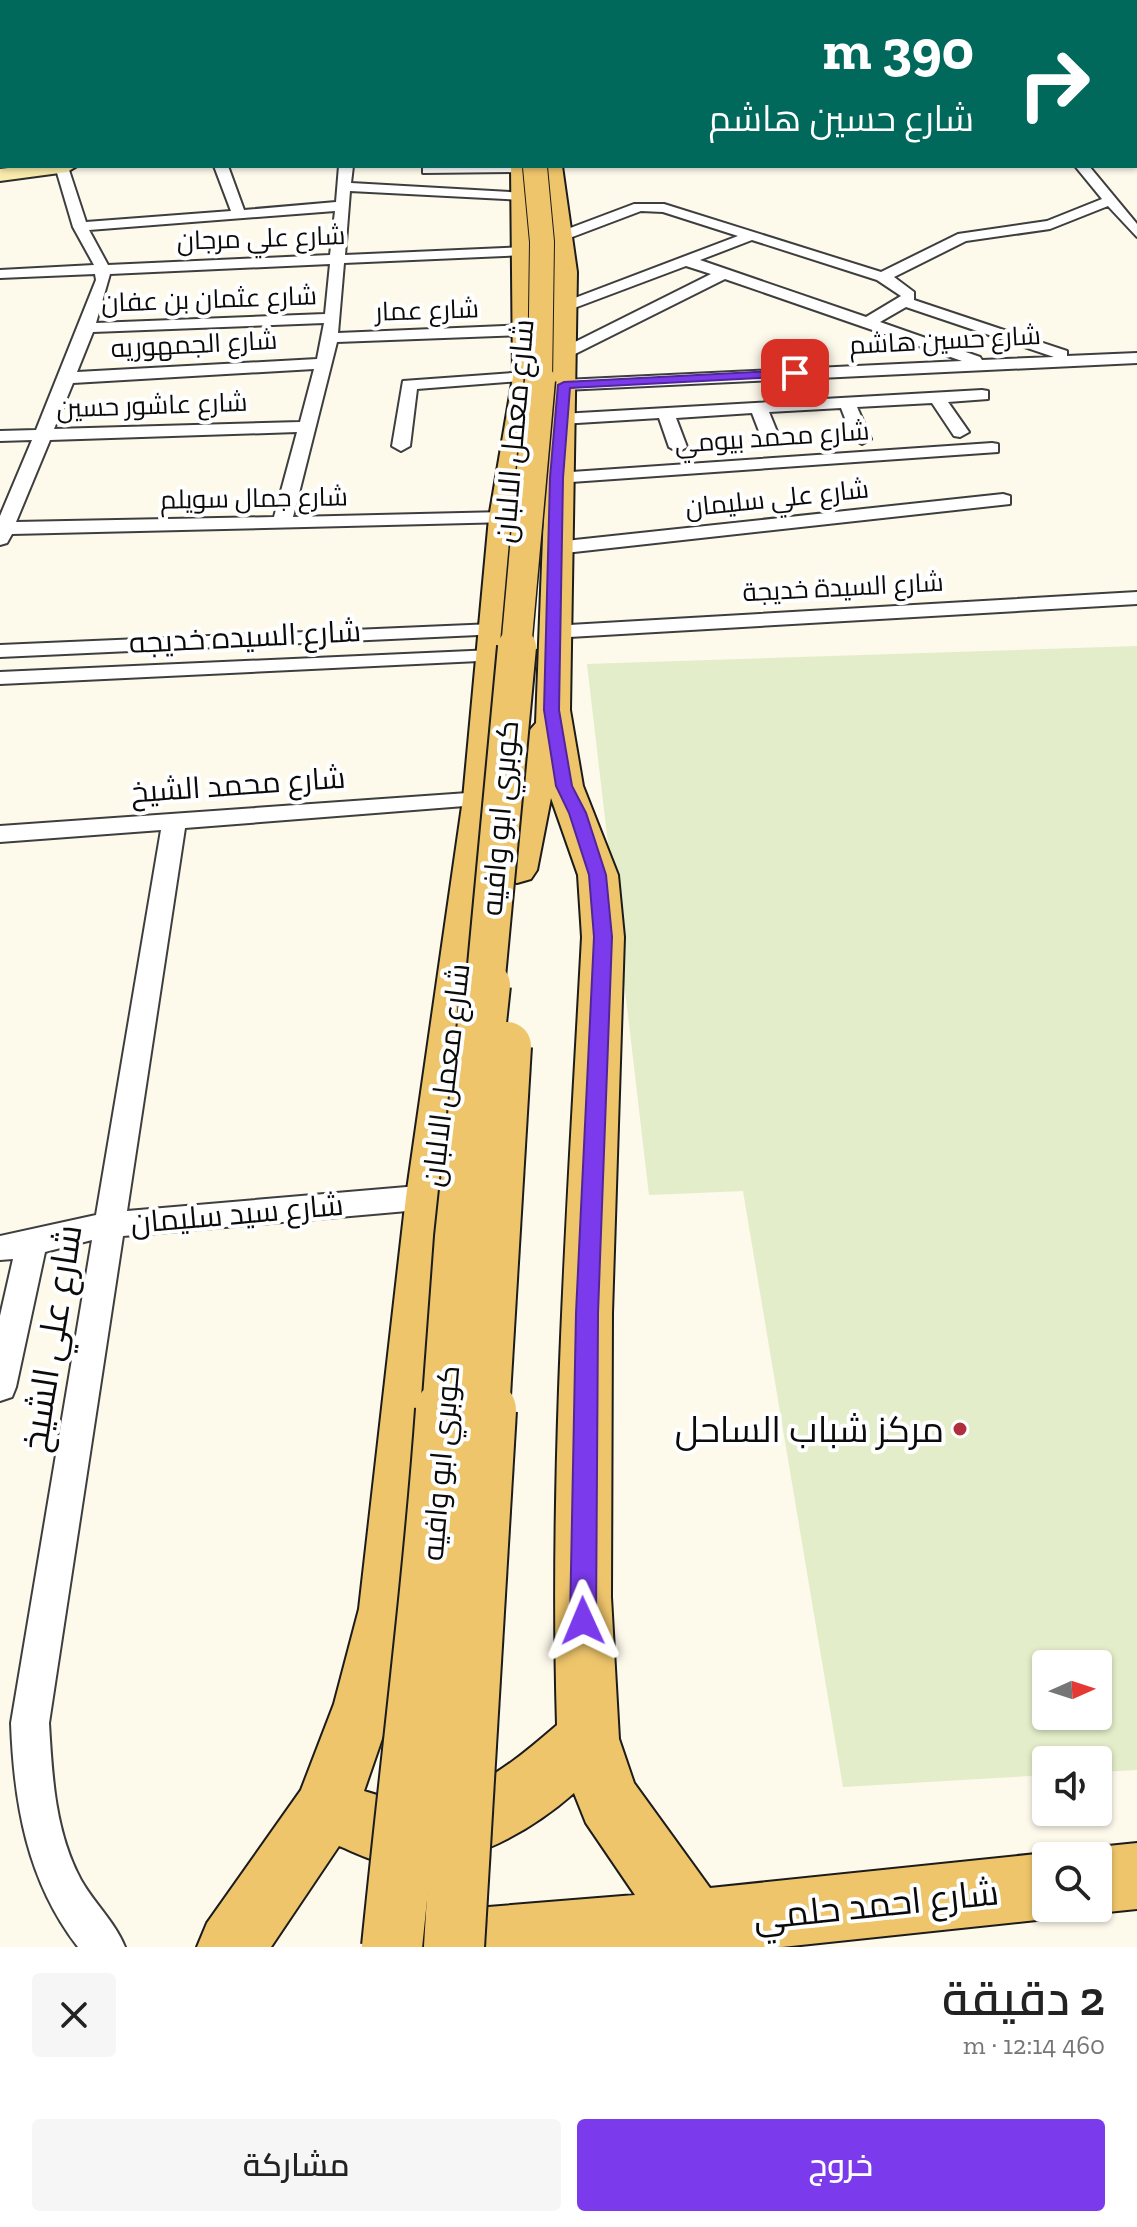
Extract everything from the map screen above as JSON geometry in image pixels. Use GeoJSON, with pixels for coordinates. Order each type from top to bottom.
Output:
{"type":"FeatureCollection","features":[{"type":"Feature","properties":{"kind":"main road","name":"شارع معمل الالبان"},"geometry":{"type":"LineString","coordinates":[[551,168],[562,236],[565,353],[554,557],[552,710],[564,786],[577,813],[598,875],[603,937],[587,1313],[582,1581],[588,1739],[608,1801],[695,1923]]}},
{"type":"Feature","properties":{"kind":"main road","name":"شارع معمل الالبان"},"geometry":{"type":"LineString","coordinates":[[231,1947],[326,1810],[364,1704],[388,1609],[430,1197],[480,811],[504,518],[526,377],[525,174]]}},
{"type":"Feature","properties":{"kind":"main road","name":"كوبري ابو وافيه"},"geometry":{"type":"LineString","coordinates":[[392,1947],[437,1536],[459,1237],[469,1166],[540,393],[542,242],[525,174]]}},
{"type":"Feature","properties":{"kind":"main road"},"geometry":{"type":"LineString","coordinates":[[502,567],[554,557]]}},
{"type":"Feature","properties":{"kind":"main road","name":"كوبري ابو وافيه"},"geometry":{"type":"LineString","coordinates":[[454,1947],[517,870],[552,710]]}},
{"type":"Feature","properties":{"kind":"main road"},"geometry":{"type":"LineString","coordinates":[[469,1166],[456,1133],[480,811]]}},
{"type":"Feature","properties":{"kind":"main road"},"geometry":{"type":"LineString","coordinates":[[326,1810],[386,1831],[441,1830],[494,1813],[539,1782],[588,1739]]}},
{"type":"Feature","properties":{"kind":"main road"},"geometry":{"type":"LineString","coordinates":[[1112,1879],[1137,1876]]}},
{"type":"Feature","properties":{"kind":"main road","name":"شارع احمد حلمي"},"geometry":{"type":"LineString","coordinates":[[420,1947],[695,1923],[1032,1887]]}},
{"type":"Feature","properties":{"kind":"street"},"geometry":{"type":"LineString","coordinates":[[0,175],[50,168]]}},
{"type":"Feature","properties":{"kind":"street"},"geometry":{"type":"LineString","coordinates":[[2,533],[87,328],[103,268],[80,227],[65,168]]}},
{"type":"Feature","properties":{"kind":"street"},"geometry":{"type":"LineString","coordinates":[[222,168],[239,214]]}},
{"type":"Feature","properties":{"kind":"street"},"geometry":{"type":"LineString","coordinates":[[282,524],[330,338],[346,168]]}},
{"type":"Feature","properties":{"kind":"street"},"geometry":{"type":"LineString","coordinates":[[1084,168],[1137,233]]}},
{"type":"Feature","properties":{"kind":"street"},"geometry":{"type":"LineString","coordinates":[[428,170],[525,174]]}},
{"type":"Feature","properties":{"kind":"street"},"geometry":{"type":"LineString","coordinates":[[345,187],[437,194],[525,174]]}},
{"type":"Feature","properties":{"kind":"street"},"geometry":{"type":"LineString","coordinates":[[882,277],[963,237],[1050,225],[1110,200]]}},
{"type":"Feature","properties":{"kind":"street"},"geometry":{"type":"LineString","coordinates":[[80,227],[343,206]]}},
{"type":"Feature","properties":{"kind":"street"},"geometry":{"type":"LineString","coordinates":[[562,236],[648,206],[664,208],[882,277],[906,290],[909,295],[905,302],[869,322]]}},
{"type":"Feature","properties":{"kind":"street"},"geometry":{"type":"LineString","coordinates":[[564,307],[677,263],[690,262],[751,236]]}},
{"type":"Feature","properties":{"kind":"street","name":"شارع علي مرجان"},"geometry":{"type":"LineString","coordinates":[[0,274],[525,251]]}},
{"type":"Feature","properties":{"kind":"street"},"geometry":{"type":"LineString","coordinates":[[690,262],[986,364]]}},
{"type":"Feature","properties":{"kind":"street"},"geometry":{"type":"LineString","coordinates":[[565,353],[723,274]]}},
{"type":"Feature","properties":{"kind":"street"},"geometry":{"type":"LineString","coordinates":[[905,302],[1076,359]]}},
{"type":"Feature","properties":{"kind":"street","name":"شارع عثمان بن عفان"},"geometry":{"type":"LineString","coordinates":[[87,328],[332,318]]}},
{"type":"Feature","properties":{"kind":"street","name":"شارع عمار"},"geometry":{"type":"LineString","coordinates":[[330,338],[526,330]]}},
{"type":"Feature","properties":{"kind":"street","name":"شارع حسين هاشم"},"geometry":{"type":"LineString","coordinates":[[564,385],[1137,358]]}},
{"type":"Feature","properties":{"kind":"street","name":"شارع الجمهوريه"},"geometry":{"type":"LineString","coordinates":[[66,378],[325,363]]}},
{"type":"Feature","properties":{"kind":"street"},"geometry":{"type":"LineString","coordinates":[[401,446],[409,385],[526,377]]}},
{"type":"Feature","properties":{"kind":"street"},"geometry":{"type":"LineString","coordinates":[[561,419],[982,395]]}},
{"type":"Feature","properties":{"kind":"street"},"geometry":{"type":"LineString","coordinates":[[936,397],[960,432]]}},
{"type":"Feature","properties":{"kind":"street"},"geometry":{"type":"LineString","coordinates":[[847,403],[862,439]]}},
{"type":"Feature","properties":{"kind":"street"},"geometry":{"type":"LineString","coordinates":[[758,407],[771,439]]}},
{"type":"Feature","properties":{"kind":"street"},"geometry":{"type":"LineString","coordinates":[[666,413],[678,447]]}},
{"type":"Feature","properties":{"kind":"street","name":"شارع عاشور حسين"},"geometry":{"type":"LineString","coordinates":[[0,436],[306,427]]}},
{"type":"Feature","properties":{"kind":"street","name":"شارع محمد بيومي"},"geometry":{"type":"LineString","coordinates":[[557,478],[992,448]]}},
{"type":"Feature","properties":{"kind":"street","name":"شارع علي سليمان"},"geometry":{"type":"LineString","coordinates":[[554,557],[1003,500]]}},
{"type":"Feature","properties":{"kind":"street","name":"شارع جمال سويلم"},"geometry":{"type":"LineString","coordinates":[[2,533],[504,518]]}},
{"type":"Feature","properties":{"kind":"street","name":"شارع السيدة خديجة"},"geometry":{"type":"LineString","coordinates":[[552,632],[1137,598]]}},
{"type":"Feature","properties":{"kind":"street","name":"شارع السيده خديجه"},"geometry":{"type":"LineString","coordinates":[[0,651],[493,643]]}},
{"type":"Feature","properties":{"kind":"street","name":"شارع السيده خديجه"},"geometry":{"type":"LineString","coordinates":[[0,678],[493,643]]}},
{"type":"Feature","properties":{"kind":"street","name":"شارع محمد الشيخ"},"geometry":{"type":"LineString","coordinates":[[0,834],[174,821],[480,811]]}},
{"type":"Feature","properties":{"kind":"street","name":"شارع علي الشيخ"},"geometry":{"type":"LineString","coordinates":[[104,1947],[81,1920],[49,1858],[32,1791],[30,1723],[174,821]]}},
{"type":"Feature","properties":{"kind":"street","name":"شارع سيد سليمان"},"geometry":{"type":"LineString","coordinates":[[16,1247],[81,1228],[430,1197]]}},
{"type":"Feature","properties":{"kind":"street"},"geometry":{"type":"LineString","coordinates":[[0,1387],[16,1247]]}},
{"type":"Feature","properties":{"kind":"green space","name":"مركز شباب الساحل"},"geometry":{"type":"Polygon","coordinates":[[[1137,646],[1137,1770],[1112,1771],[1112,1746],[1032,1746],[1032,1776],[843,1787],[743,1191],[649,1195],[587,664],[1137,646]]]}},
{"type":"Feature","properties":{"kind":"place","name":"مركز شباب الساحل"},"geometry":{"type":"Point","coordinates":[960,1429]}},
{"type":"Feature","properties":{"kind":"route"},"geometry":{"type":"LineString","coordinates":[[583,1621],[587,1313],[603,937],[598,875],[577,813],[564,786],[552,710],[553,566],[564,385],[795,373]]}}]}
